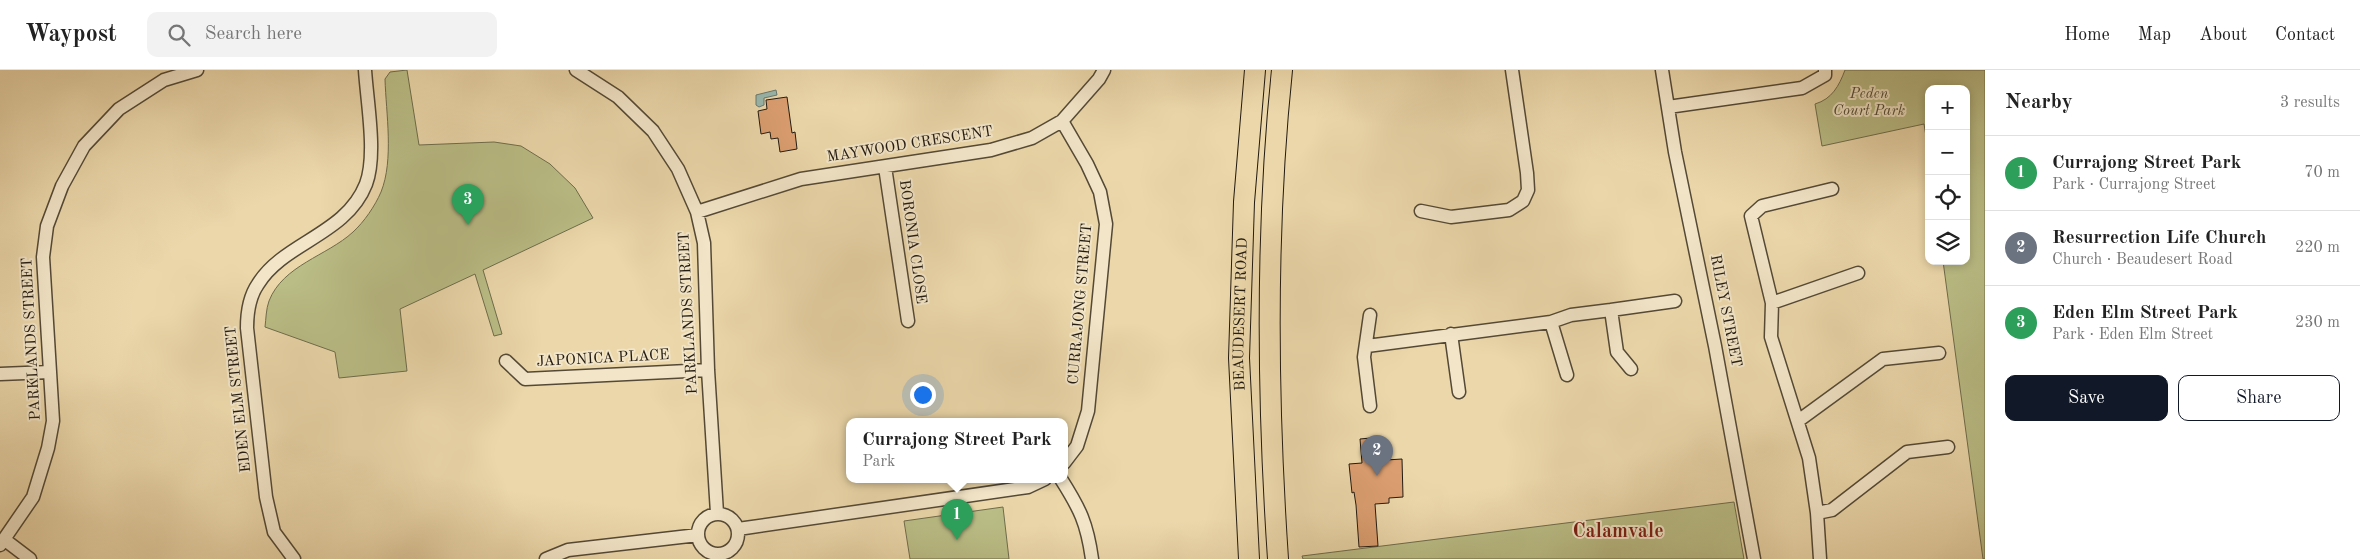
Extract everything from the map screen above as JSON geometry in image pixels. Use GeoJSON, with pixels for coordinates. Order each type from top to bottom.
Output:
{"type":"FeatureCollection","features":[{"type":"Feature","properties":{"kind":"highway","name":"BEAUDESERT ROAD"},"geometry":{"type":"LineString","coordinates":[[1249,559],[1239,358],[1244,202],[1255,70]]}},
{"type":"Feature","properties":{"kind":"highway","name":"BEAUDESERT ROAD"},"geometry":{"type":"LineString","coordinates":[[1278,559],[1270,421],[1269,276],[1282,70]]}},
{"type":"Feature","properties":{"kind":"street","name":"PARKLANDS STREET"},"geometry":{"type":"LineString","coordinates":[[2,543],[33,497],[48,448],[53,421],[43,257],[47,226],[62,186],[84,146],[119,109],[164,80],[197,70]]}},
{"type":"Feature","properties":{"kind":"street","name":"EDEN ELM STREET"},"geometry":{"type":"LineString","coordinates":[[294,559],[274,532],[266,497],[247,328],[248,310],[258,284],[278,263],[336,224],[354,206],[366,184],[371,160],[365,70]]}},
{"type":"Feature","properties":{"kind":"street","name":"PARKLANDS STREET"},"geometry":{"type":"LineString","coordinates":[[576,70],[618,97],[654,131],[678,169],[697,212],[704,243],[708,370],[717,513]]}},
{"type":"Feature","properties":{"kind":"street","name":"MAYWOOD CRESCENT"},"geometry":{"type":"LineString","coordinates":[[697,212],[801,180],[991,150],[1032,138],[1062,121],[1099,80],[1104,70]]}},
{"type":"Feature","properties":{"kind":"street"},"geometry":{"type":"LineString","coordinates":[[1421,211],[1451,217],[1509,210],[1523,201],[1528,190],[1527,173],[1512,70]]}},
{"type":"Feature","properties":{"kind":"street","name":"RILEY STREET"},"geometry":{"type":"LineString","coordinates":[[1662,70],[1754,559]]}},
{"type":"Feature","properties":{"kind":"street"},"geometry":{"type":"LineString","coordinates":[[1668,107],[1802,88],[1825,75],[1825,70]]}},
{"type":"Feature","properties":{"kind":"street","name":"CURRAJONG STREET"},"geometry":{"type":"LineString","coordinates":[[1062,121],[1087,164],[1100,192],[1106,224],[1088,411],[1078,446],[1068,458]]}},
{"type":"Feature","properties":{"kind":"street","name":"BORONIA CLOSE"},"geometry":{"type":"LineString","coordinates":[[885,167],[908,321]]}},
{"type":"Feature","properties":{"kind":"street"},"geometry":{"type":"LineString","coordinates":[[1820,559],[1817,513],[1808,458],[1771,337],[1772,304],[1751,216],[1762,206],[1832,189]]}},
{"type":"Feature","properties":{"kind":"street"},"geometry":{"type":"LineString","coordinates":[[1772,304],[1858,273]]}},
{"type":"Feature","properties":{"kind":"street"},"geometry":{"type":"LineString","coordinates":[[1367,346],[1551,322],[1571,315],[1675,301]]}},
{"type":"Feature","properties":{"kind":"street"},"geometry":{"type":"LineString","coordinates":[[1611,310],[1616,352],[1631,369]]}},
{"type":"Feature","properties":{"kind":"street"},"geometry":{"type":"LineString","coordinates":[[1370,315],[1364,357],[1370,406]]}},
{"type":"Feature","properties":{"kind":"street"},"geometry":{"type":"LineString","coordinates":[[1551,322],[1566,375]]}},
{"type":"Feature","properties":{"kind":"street"},"geometry":{"type":"LineString","coordinates":[[1451,334],[1459,392]]}},
{"type":"Feature","properties":{"kind":"street"},"geometry":{"type":"LineString","coordinates":[[1798,421],[1882,359],[1939,354]]}},
{"type":"Feature","properties":{"kind":"street","name":"JAPONICA PLACE"},"geometry":{"type":"LineString","coordinates":[[506,361],[525,379],[708,370]]}},
{"type":"Feature","properties":{"kind":"street"},"geometry":{"type":"LineString","coordinates":[[0,374],[50,372]]}},
{"type":"Feature","properties":{"kind":"street"},"geometry":{"type":"LineString","coordinates":[[1817,513],[1832,510],[1908,452],[1948,447]]}},
{"type":"Feature","properties":{"kind":"street"},"geometry":{"type":"LineString","coordinates":[[738,529],[1028,487],[1036,483]]}},
{"type":"Feature","properties":{"kind":"street"},"geometry":{"type":"LineString","coordinates":[[1063,483],[1080,510],[1088,530],[1092,559]]}},
{"type":"Feature","properties":{"kind":"street"},"geometry":{"type":"LineString","coordinates":[[717,513],[727,515],[733,520],[738,529],[736,545],[718,557],[702,547],[698,535],[699,526],[705,518],[717,513]]}},
{"type":"Feature","properties":{"kind":"street"},"geometry":{"type":"LineString","coordinates":[[546,559],[568,550],[698,535]]}},
{"type":"Feature","properties":{"kind":"street"},"geometry":{"type":"LineString","coordinates":[[2,543],[30,559]]}},
{"type":"Feature","properties":{"kind":"green space"},"geometry":{"type":"Polygon","coordinates":[[[407,70],[419,145],[494,142],[521,146],[550,164],[575,188],[593,218],[483,270],[502,334],[494,336],[475,274],[400,309],[407,371],[339,378],[335,352],[265,327],[267,307],[284,278],[353,232],[376,203],[385,179],[387,166],[388,136],[385,79],[390,72],[407,70]]]}},
{"type":"Feature","properties":{"kind":"green space","name":"Peden Court Park"},"geometry":{"type":"Polygon","coordinates":[[[1845,70],[1985,70],[1985,559],[1983,559],[1944,265],[1970,265],[1970,85],[1925,85],[1925,130],[1924,124],[1822,146],[1815,104],[1826,99],[1840,81],[1845,70]]]}},
{"type":"Feature","properties":{"kind":"green space"},"geometry":{"type":"Polygon","coordinates":[[[1734,502],[1744,559],[1303,559],[1302,556],[1734,502]]]}},
{"type":"Feature","properties":{"kind":"green space"},"geometry":{"type":"Polygon","coordinates":[[[1003,507],[1009,559],[910,559],[904,521],[1003,507]]]}},
{"type":"Feature","properties":{"kind":"water"},"geometry":{"type":"Polygon","coordinates":[[[776,90],[777,95],[764,98],[764,105],[759,107],[756,105],[756,95],[776,90]]]}},
{"type":"Feature","properties":{"kind":"building"},"geometry":{"type":"Polygon","coordinates":[[[787,97],[792,133],[795,132],[797,149],[780,152],[778,138],[771,139],[770,132],[761,134],[758,111],[767,109],[766,100],[787,97]]]}},
{"type":"Feature","properties":{"kind":"building"},"geometry":{"type":"Polygon","coordinates":[[[1381,437],[1382,455],[1386,455],[1386,460],[1402,459],[1403,497],[1389,498],[1389,503],[1375,504],[1378,546],[1359,547],[1356,505],[1354,492],[1352,493],[1349,464],[1362,463],[1360,439],[1381,437]]]}},
{"type":"Feature","properties":{"kind":"place","name":"Eden Elm Street Park"},"geometry":{"type":"Point","coordinates":[468,225]}},
{"type":"Feature","properties":{"kind":"place","name":"Resurrection Life Church"},"geometry":{"type":"Point","coordinates":[1377,476]}},
{"type":"Feature","properties":{"kind":"place","name":"Currajong Street Park"},"geometry":{"type":"Point","coordinates":[957,540]}},
{"type":"Feature","properties":{"kind":"district","name":"Calamvale"},"geometry":{"type":"Point","coordinates":[1618,532]}}]}
